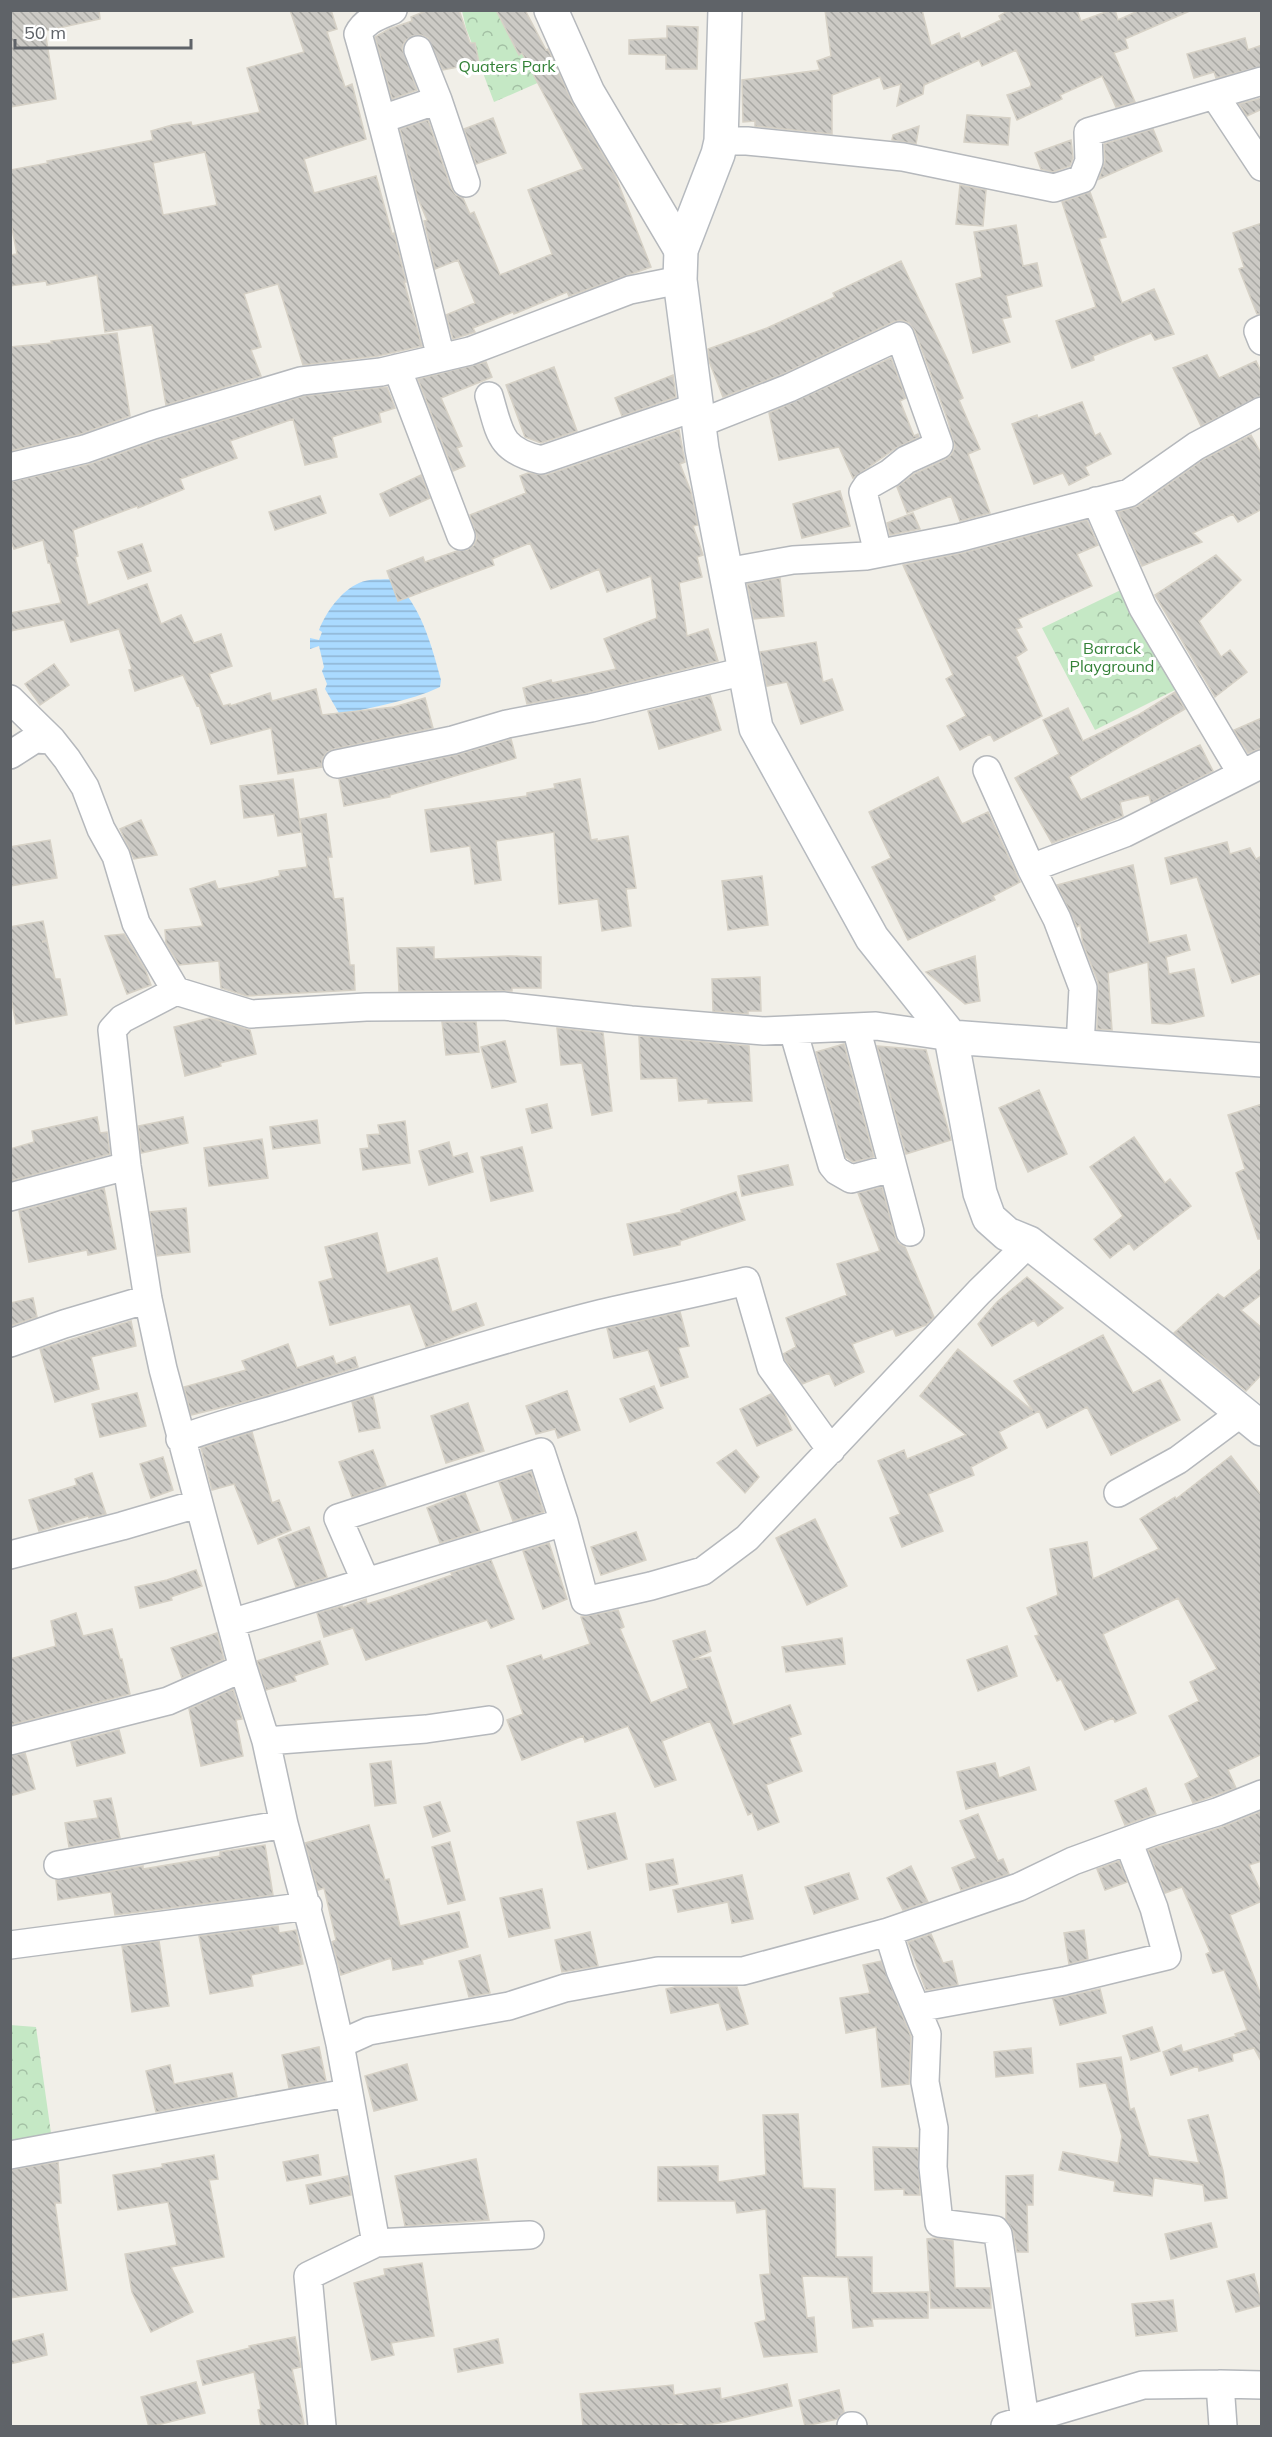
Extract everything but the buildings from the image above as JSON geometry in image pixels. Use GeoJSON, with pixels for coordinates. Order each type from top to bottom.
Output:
{"type":"FeatureCollection","features":[{"type":"Feature","properties":{"kind":"main road"},"geometry":{"type":"LineString","coordinates":[[552,10],[588,93],[681,265],[697,416],[756,728],[872,938],[951,1037],[980,1193],[989,1218],[1007,1234],[1029,1243],[1157,1343],[1251,1421]]}},
{"type":"Feature","properties":{"kind":"main road"},"geometry":{"type":"LineString","coordinates":[[681,265],[721,141],[725,10]]}},
{"type":"Feature","properties":{"kind":"main road"},"geometry":{"type":"LineString","coordinates":[[951,1037],[1262,1060]]}},
{"type":"Feature","properties":{"kind":"street"},"geometry":{"type":"LineString","coordinates":[[393,10],[369,21],[358,34],[382,119],[441,358]]}},
{"type":"Feature","properties":{"kind":"street"},"geometry":{"type":"LineString","coordinates":[[418,50],[438,100],[466,183]]}},
{"type":"Feature","properties":{"kind":"street"},"geometry":{"type":"LineString","coordinates":[[721,141],[747,141],[903,158],[1054,188],[1082,179],[1089,161],[1088,132],[1262,81]]}},
{"type":"Feature","properties":{"kind":"street"},"geometry":{"type":"LineString","coordinates":[[1215,96],[1262,167]]}},
{"type":"Feature","properties":{"kind":"street"},"geometry":{"type":"LineString","coordinates":[[382,119],[438,100]]}},
{"type":"Feature","properties":{"kind":"street"},"geometry":{"type":"LineString","coordinates":[[10,467],[86,449],[153,425],[301,381],[381,372],[470,351],[630,291],[681,265]]}},
{"type":"Feature","properties":{"kind":"street"},"geometry":{"type":"LineString","coordinates":[[1262,329],[1258,331],[1262,341]]}},
{"type":"Feature","properties":{"kind":"street"},"geometry":{"type":"LineString","coordinates":[[489,396],[501,435],[511,448],[524,456],[541,460],[789,388],[900,336],[939,445],[906,460],[890,473],[867,486],[863,492],[878,553]]}},
{"type":"Feature","properties":{"kind":"street"},"geometry":{"type":"LineString","coordinates":[[397,368],[461,536]]}},
{"type":"Feature","properties":{"kind":"street"},"geometry":{"type":"LineString","coordinates":[[726,572],[793,560],[878,553],[958,538],[1129,493],[1196,446],[1261,413]]}},
{"type":"Feature","properties":{"kind":"street"},"geometry":{"type":"LineString","coordinates":[[1031,868],[1125,833],[1252,769],[1143,608],[1096,501]]}},
{"type":"Feature","properties":{"kind":"street"},"geometry":{"type":"LineString","coordinates":[[337,764],[453,740],[507,724],[591,708],[745,671]]}},
{"type":"Feature","properties":{"kind":"street"},"geometry":{"type":"LineString","coordinates":[[10,699],[52,740],[68,759],[85,787],[101,829],[116,856],[135,923],[176,991],[251,1014],[366,1006],[503,1006],[764,1031],[876,1026],[951,1037]]}},
{"type":"Feature","properties":{"kind":"street"},"geometry":{"type":"LineString","coordinates":[[10,755],[35,739],[52,740]]}},
{"type":"Feature","properties":{"kind":"street"},"geometry":{"type":"LineString","coordinates":[[987,770],[1031,868],[1057,919],[1083,988],[1080,1047]]}},
{"type":"Feature","properties":{"kind":"street"},"geometry":{"type":"LineString","coordinates":[[176,991],[122,1019],[112,1030],[127,1166],[148,1299],[180,1439],[243,1668],[266,1741],[284,1824],[308,1906],[340,2044],[347,2093],[376,2243]]}},
{"type":"Feature","properties":{"kind":"street"},"geometry":{"type":"LineString","coordinates":[[856,1027],[910,1232]]}},
{"type":"Feature","properties":{"kind":"street"},"geometry":{"type":"LineString","coordinates":[[793,1030],[832,1165],[837,1171],[851,1179],[892,1168]]}},
{"type":"Feature","properties":{"kind":"street"},"geometry":{"type":"LineString","coordinates":[[10,1197],[127,1166]]}},
{"type":"Feature","properties":{"kind":"street"},"geometry":{"type":"LineString","coordinates":[[366,1582],[339,1518],[541,1452],[564,1522],[585,1601],[703,1571],[747,1538],[978,1292],[1029,1243]]}},
{"type":"Feature","properties":{"kind":"street"},"geometry":{"type":"LineString","coordinates":[[180,1439],[219,1424],[301,1402],[480,1346],[597,1315],[746,1281],[771,1367],[831,1450]]}},
{"type":"Feature","properties":{"kind":"street"},"geometry":{"type":"LineString","coordinates":[[10,1343],[148,1299]]}},
{"type":"Feature","properties":{"kind":"street"},"geometry":{"type":"LineString","coordinates":[[1118,1493],[1251,1421]]}},
{"type":"Feature","properties":{"kind":"street"},"geometry":{"type":"LineString","coordinates":[[10,1556],[112,1529],[197,1503]]}},
{"type":"Feature","properties":{"kind":"street"},"geometry":{"type":"LineString","coordinates":[[231,1623],[564,1522]]}},
{"type":"Feature","properties":{"kind":"street"},"geometry":{"type":"LineString","coordinates":[[10,1740],[168,1701],[243,1668]]}},
{"type":"Feature","properties":{"kind":"street"},"geometry":{"type":"LineString","coordinates":[[266,1741],[426,1729],[489,1720]]}},
{"type":"Feature","properties":{"kind":"street"},"geometry":{"type":"LineString","coordinates":[[340,2044],[369,2031],[509,2006],[565,1988],[658,1971],[743,1971],[888,1932],[1019,1887],[1073,1861],[1217,1812],[1262,1794]]}},
{"type":"Feature","properties":{"kind":"street"},"geometry":{"type":"LineString","coordinates":[[58,1865],[284,1824]]}},
{"type":"Feature","properties":{"kind":"street"},"geometry":{"type":"LineString","coordinates":[[917,2008],[1064,1981],[1167,1956],[1154,1908],[1128,1841]]}},
{"type":"Feature","properties":{"kind":"street"},"geometry":{"type":"LineString","coordinates":[[10,1945],[308,1906]]}},
{"type":"Feature","properties":{"kind":"street"},"geometry":{"type":"LineString","coordinates":[[888,1932],[900,1970],[927,2034],[925,2082],[934,2128],[933,2167],[939,2223],[995,2230],[998,2234],[1015,2423],[1143,2385],[1262,2385]]}},
{"type":"Feature","properties":{"kind":"street"},"geometry":{"type":"LineString","coordinates":[[10,2155],[347,2093]]}},
{"type":"Feature","properties":{"kind":"street"},"geometry":{"type":"LineString","coordinates":[[322,2427],[308,2276],[376,2243],[530,2235]]}},
{"type":"Feature","properties":{"kind":"street"},"geometry":{"type":"LineString","coordinates":[[1220,2384],[1223,2427]]}},
{"type":"Feature","properties":{"kind":"green space","name":"Quaters Park"},"geometry":{"type":"Polygon","coordinates":[[[462,11],[506,11],[542,81],[494,102],[466,28],[462,11]]]}},
{"type":"Feature","properties":{"kind":"green space","name":"Barrack Playground"},"geometry":{"type":"Polygon","coordinates":[[[1129,586],[1183,686],[1095,730],[1042,628],[1129,586]]]}},
{"type":"Feature","properties":{"kind":"green space"},"geometry":{"type":"Polygon","coordinates":[[[10,2025],[36,2027],[52,2140],[10,2148],[10,2025]]]}},
{"type":"Feature","properties":{"kind":"water"},"geometry":{"type":"Polygon","coordinates":[[[393,579],[411,601],[424,626],[441,680],[440,687],[403,700],[340,715],[325,689],[327,684],[322,671],[324,667],[319,646],[310,649],[310,638],[319,640],[322,632],[319,630],[326,616],[346,591],[367,580],[393,579]]]}}]}
